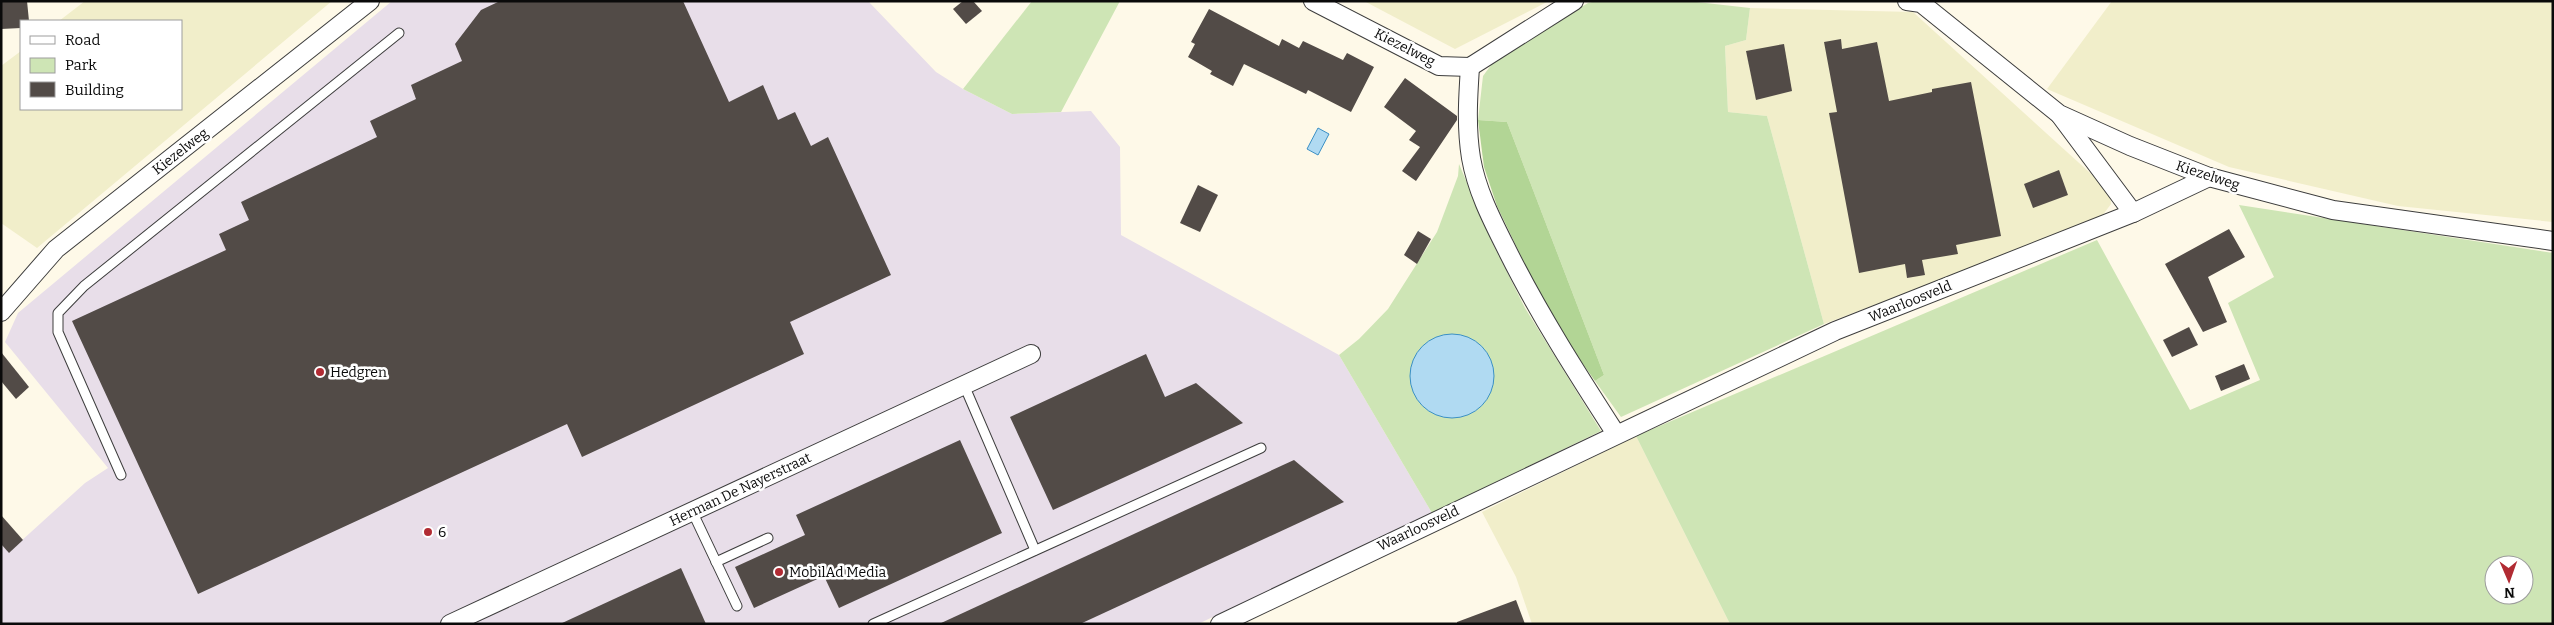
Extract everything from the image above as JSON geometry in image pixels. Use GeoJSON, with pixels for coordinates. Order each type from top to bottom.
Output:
{"type":"FeatureCollection","features":[{"type":"Feature","properties":{"kind":"street","name":"Kiezelweg"},"geometry":{"type":"LineString","coordinates":[[1,312],[56,249],[370,1]]}},
{"type":"Feature","properties":{"kind":"street","name":"Kiezelweg"},"geometry":{"type":"LineString","coordinates":[[1312,1],[1439,66],[1470,67]]}},
{"type":"Feature","properties":{"kind":"street"},"geometry":{"type":"LineString","coordinates":[[1574,1],[1470,67],[1467,115],[1471,158],[1484,205],[1522,281],[1573,368],[1616,434]]}},
{"type":"Feature","properties":{"kind":"street","name":"Kiezelweg"},"geometry":{"type":"LineString","coordinates":[[1916,2],[2059,114],[2130,146],[2209,177],[2333,210],[2553,241]]}},
{"type":"Feature","properties":{"kind":"street"},"geometry":{"type":"LineString","coordinates":[[2059,114],[2133,213]]}},
{"type":"Feature","properties":{"kind":"street","name":"Waarloosveld"},"geometry":{"type":"LineString","coordinates":[[1220,624],[1835,331],[2133,213],[2209,177]]}},
{"type":"Feature","properties":{"kind":"street","name":"Herman De Nayerstraat"},"geometry":{"type":"LineString","coordinates":[[450,624],[1031,354]]}},
{"type":"Feature","properties":{"kind":"lane"},"geometry":{"type":"LineString","coordinates":[[121,475],[58,332],[58,313],[84,286],[399,32]]}},
{"type":"Feature","properties":{"kind":"lane"},"geometry":{"type":"LineString","coordinates":[[964,385],[1035,550]]}},
{"type":"Feature","properties":{"kind":"lane"},"geometry":{"type":"LineString","coordinates":[[873,624],[1261,448]]}},
{"type":"Feature","properties":{"kind":"lane"},"geometry":{"type":"LineString","coordinates":[[692,511],[737,606]]}},
{"type":"Feature","properties":{"kind":"lane"},"geometry":{"type":"LineString","coordinates":[[716,562],[768,538]]}},
{"type":"Feature","properties":{"kind":"shaded area"},"geometry":{"type":"Polygon","coordinates":[[[85,1],[332,1],[37,248],[1,223],[1,66],[20,52],[20,110],[182,110],[182,20],[60,20],[85,1]]]}},
{"type":"Feature","properties":{"kind":"shaded area"},"geometry":{"type":"Polygon","coordinates":[[[392,1],[868,1],[936,72],[963,89],[1012,114],[1091,111],[1120,147],[1121,235],[1339,355],[1432,513],[1198,624],[1,624],[1,544],[9,552],[85,483],[108,468],[5,342],[18,313],[392,1]]]}},
{"type":"Feature","properties":{"kind":"shaded area"},"geometry":{"type":"Polygon","coordinates":[[[1364,1],[1549,1],[1455,49],[1364,1]]]}},
{"type":"Feature","properties":{"kind":"shaded area"},"geometry":{"type":"Polygon","coordinates":[[[2112,1],[2553,1],[2553,222],[2398,206],[2229,167],[2047,89],[2112,1]]]}},
{"type":"Feature","properties":{"kind":"shaded area"},"geometry":{"type":"Polygon","coordinates":[[[1750,8],[1913,12],[2110,191],[2111,204],[2099,220],[1824,324],[1767,116],[1728,112],[1725,46],[1746,40],[1750,8]]]}},
{"type":"Feature","properties":{"kind":"shaded area"},"geometry":{"type":"Polygon","coordinates":[[[1636,436],[1730,624],[1532,624],[1516,577],[1482,512],[1636,436]]]}},
{"type":"Feature","properties":{"kind":"green space"},"geometry":{"type":"Polygon","coordinates":[[[1032,1],[1120,1],[1061,112],[1012,114],[963,89],[1032,1]]]}},
{"type":"Feature","properties":{"kind":"green space"},"geometry":{"type":"Polygon","coordinates":[[[1596,1],[1688,1],[1750,8],[1746,40],[1725,46],[1728,112],[1767,116],[1824,324],[1621,417],[1595,381],[1604,375],[1507,122],[1478,120],[1483,76],[1497,57],[1588,3],[1596,1]]]}},
{"type":"Feature","properties":{"kind":"green space"},"geometry":{"type":"Polygon","coordinates":[[[1478,120],[1507,122],[1604,375],[1595,381],[1551,319],[1497,206],[1484,167],[1478,120]]]}},
{"type":"Feature","properties":{"kind":"green space"},"geometry":{"type":"Polygon","coordinates":[[[1459,164],[1493,244],[1525,308],[1601,431],[1432,513],[1339,355],[1359,339],[1388,309],[1437,232],[1458,176],[1459,164]]]}},
{"type":"Feature","properties":{"kind":"green space"},"geometry":{"type":"Polygon","coordinates":[[[2239,205],[2553,253],[2553,624],[1730,624],[1636,436],[2097,240],[2190,410],[2260,380],[2228,303],[2274,277],[2239,205]]]}},
{"type":"Feature","properties":{"kind":"water"},"geometry":{"type":"Polygon","coordinates":[[[1318,128],[1329,134],[1318,155],[1307,149],[1318,128]]]}},
{"type":"Feature","properties":{"kind":"water"},"geometry":{"type":"Polygon","coordinates":[[[1452,334],[1468,337],[1482,346],[1491,360],[1494,376],[1491,392],[1482,406],[1468,415],[1452,418],[1436,415],[1422,406],[1413,392],[1410,376],[1413,360],[1422,346],[1436,337],[1452,334]]]}},
{"type":"Feature","properties":{"kind":"building"},"geometry":{"type":"Polygon","coordinates":[[[1,1],[27,1],[29,20],[20,20],[20,28],[1,29],[1,1]]]}},
{"type":"Feature","properties":{"kind":"building"},"geometry":{"type":"Polygon","coordinates":[[[500,1],[683,1],[729,102],[763,85],[778,120],[795,112],[811,146],[828,137],[891,275],[790,322],[804,354],[582,457],[567,424],[198,594],[72,321],[226,250],[219,234],[249,220],[241,202],[377,137],[370,121],[416,99],[411,85],[462,61],[455,44],[481,10],[500,1]]]}},
{"type":"Feature","properties":{"kind":"building"},"geometry":{"type":"Polygon","coordinates":[[[963,1],[973,1],[982,11],[966,24],[953,9],[963,1]]]}},
{"type":"Feature","properties":{"kind":"building"},"geometry":{"type":"Polygon","coordinates":[[[1209,9],[1279,46],[1282,39],[1299,48],[1303,41],[1343,60],[1347,53],[1374,67],[1351,112],[1308,90],[1306,94],[1244,64],[1233,86],[1210,74],[1212,71],[1188,57],[1195,44],[1191,42],[1209,9]]]}},
{"type":"Feature","properties":{"kind":"building"},"geometry":{"type":"Polygon","coordinates":[[[1841,39],[1842,49],[1877,42],[1889,101],[1932,92],[1932,89],[1971,82],[2001,236],[1956,245],[1958,254],[1922,260],[1925,275],[1907,278],[1905,264],[1859,273],[1829,113],[1837,112],[1824,42],[1841,39]]]}},
{"type":"Feature","properties":{"kind":"building"},"geometry":{"type":"Polygon","coordinates":[[[1784,44],[1792,91],[1756,100],[1746,51],[1784,44]]]}},
{"type":"Feature","properties":{"kind":"building"},"geometry":{"type":"Polygon","coordinates":[[[1405,78],[1457,116],[1457,120],[1416,181],[1402,171],[1420,147],[1409,140],[1416,131],[1384,107],[1405,78]]]}},
{"type":"Feature","properties":{"kind":"building"},"geometry":{"type":"Polygon","coordinates":[[[2059,170],[2068,195],[2033,208],[2024,184],[2059,170]]]}},
{"type":"Feature","properties":{"kind":"building"},"geometry":{"type":"Polygon","coordinates":[[[1198,185],[1218,195],[1200,232],[1180,223],[1198,185]]]}},
{"type":"Feature","properties":{"kind":"building"},"geometry":{"type":"Polygon","coordinates":[[[2229,229],[2245,257],[2208,277],[2227,322],[2203,332],[2165,264],[2229,229]]]}},
{"type":"Feature","properties":{"kind":"building"},"geometry":{"type":"Polygon","coordinates":[[[1418,231],[1431,239],[1417,264],[1404,255],[1418,231]]]}},
{"type":"Feature","properties":{"kind":"building"},"geometry":{"type":"Polygon","coordinates":[[[2189,327],[2198,345],[2172,357],[2163,340],[2189,327]]]}},
{"type":"Feature","properties":{"kind":"building"},"geometry":{"type":"Polygon","coordinates":[[[1,352],[29,387],[16,399],[1,381],[1,352]]]}},
{"type":"Feature","properties":{"kind":"building"},"geometry":{"type":"Polygon","coordinates":[[[1146,354],[1165,397],[1196,383],[1243,423],[1053,510],[1010,417],[1146,354]]]}},
{"type":"Feature","properties":{"kind":"building"},"geometry":{"type":"Polygon","coordinates":[[[2244,364],[2250,379],[2221,391],[2215,376],[2244,364]]]}},
{"type":"Feature","properties":{"kind":"building"},"geometry":{"type":"Polygon","coordinates":[[[960,440],[1002,533],[839,608],[824,576],[754,608],[735,567],[805,535],[796,515],[960,440]]]}},
{"type":"Feature","properties":{"kind":"building"},"geometry":{"type":"Polygon","coordinates":[[[1294,460],[1344,502],[1080,624],[939,624],[1294,460]]]}},
{"type":"Feature","properties":{"kind":"building"},"geometry":{"type":"Polygon","coordinates":[[[1,515],[23,540],[9,553],[1,544],[1,515]]]}},
{"type":"Feature","properties":{"kind":"building"},"geometry":{"type":"Polygon","coordinates":[[[681,568],[706,624],[560,624],[681,568]]]}},
{"type":"Feature","properties":{"kind":"building"},"geometry":{"type":"Polygon","coordinates":[[[1516,600],[1525,624],[1457,624],[1457,622],[1516,600]]]}},
{"type":"Feature","properties":{"kind":"place","name":"Hedgren"},"geometry":{"type":"Point","coordinates":[320,372]}},
{"type":"Feature","properties":{"kind":"place","name":"6"},"geometry":{"type":"Point","coordinates":[428,532]}},
{"type":"Feature","properties":{"kind":"place","name":"MobilAd Media"},"geometry":{"type":"Point","coordinates":[779,572]}}]}
